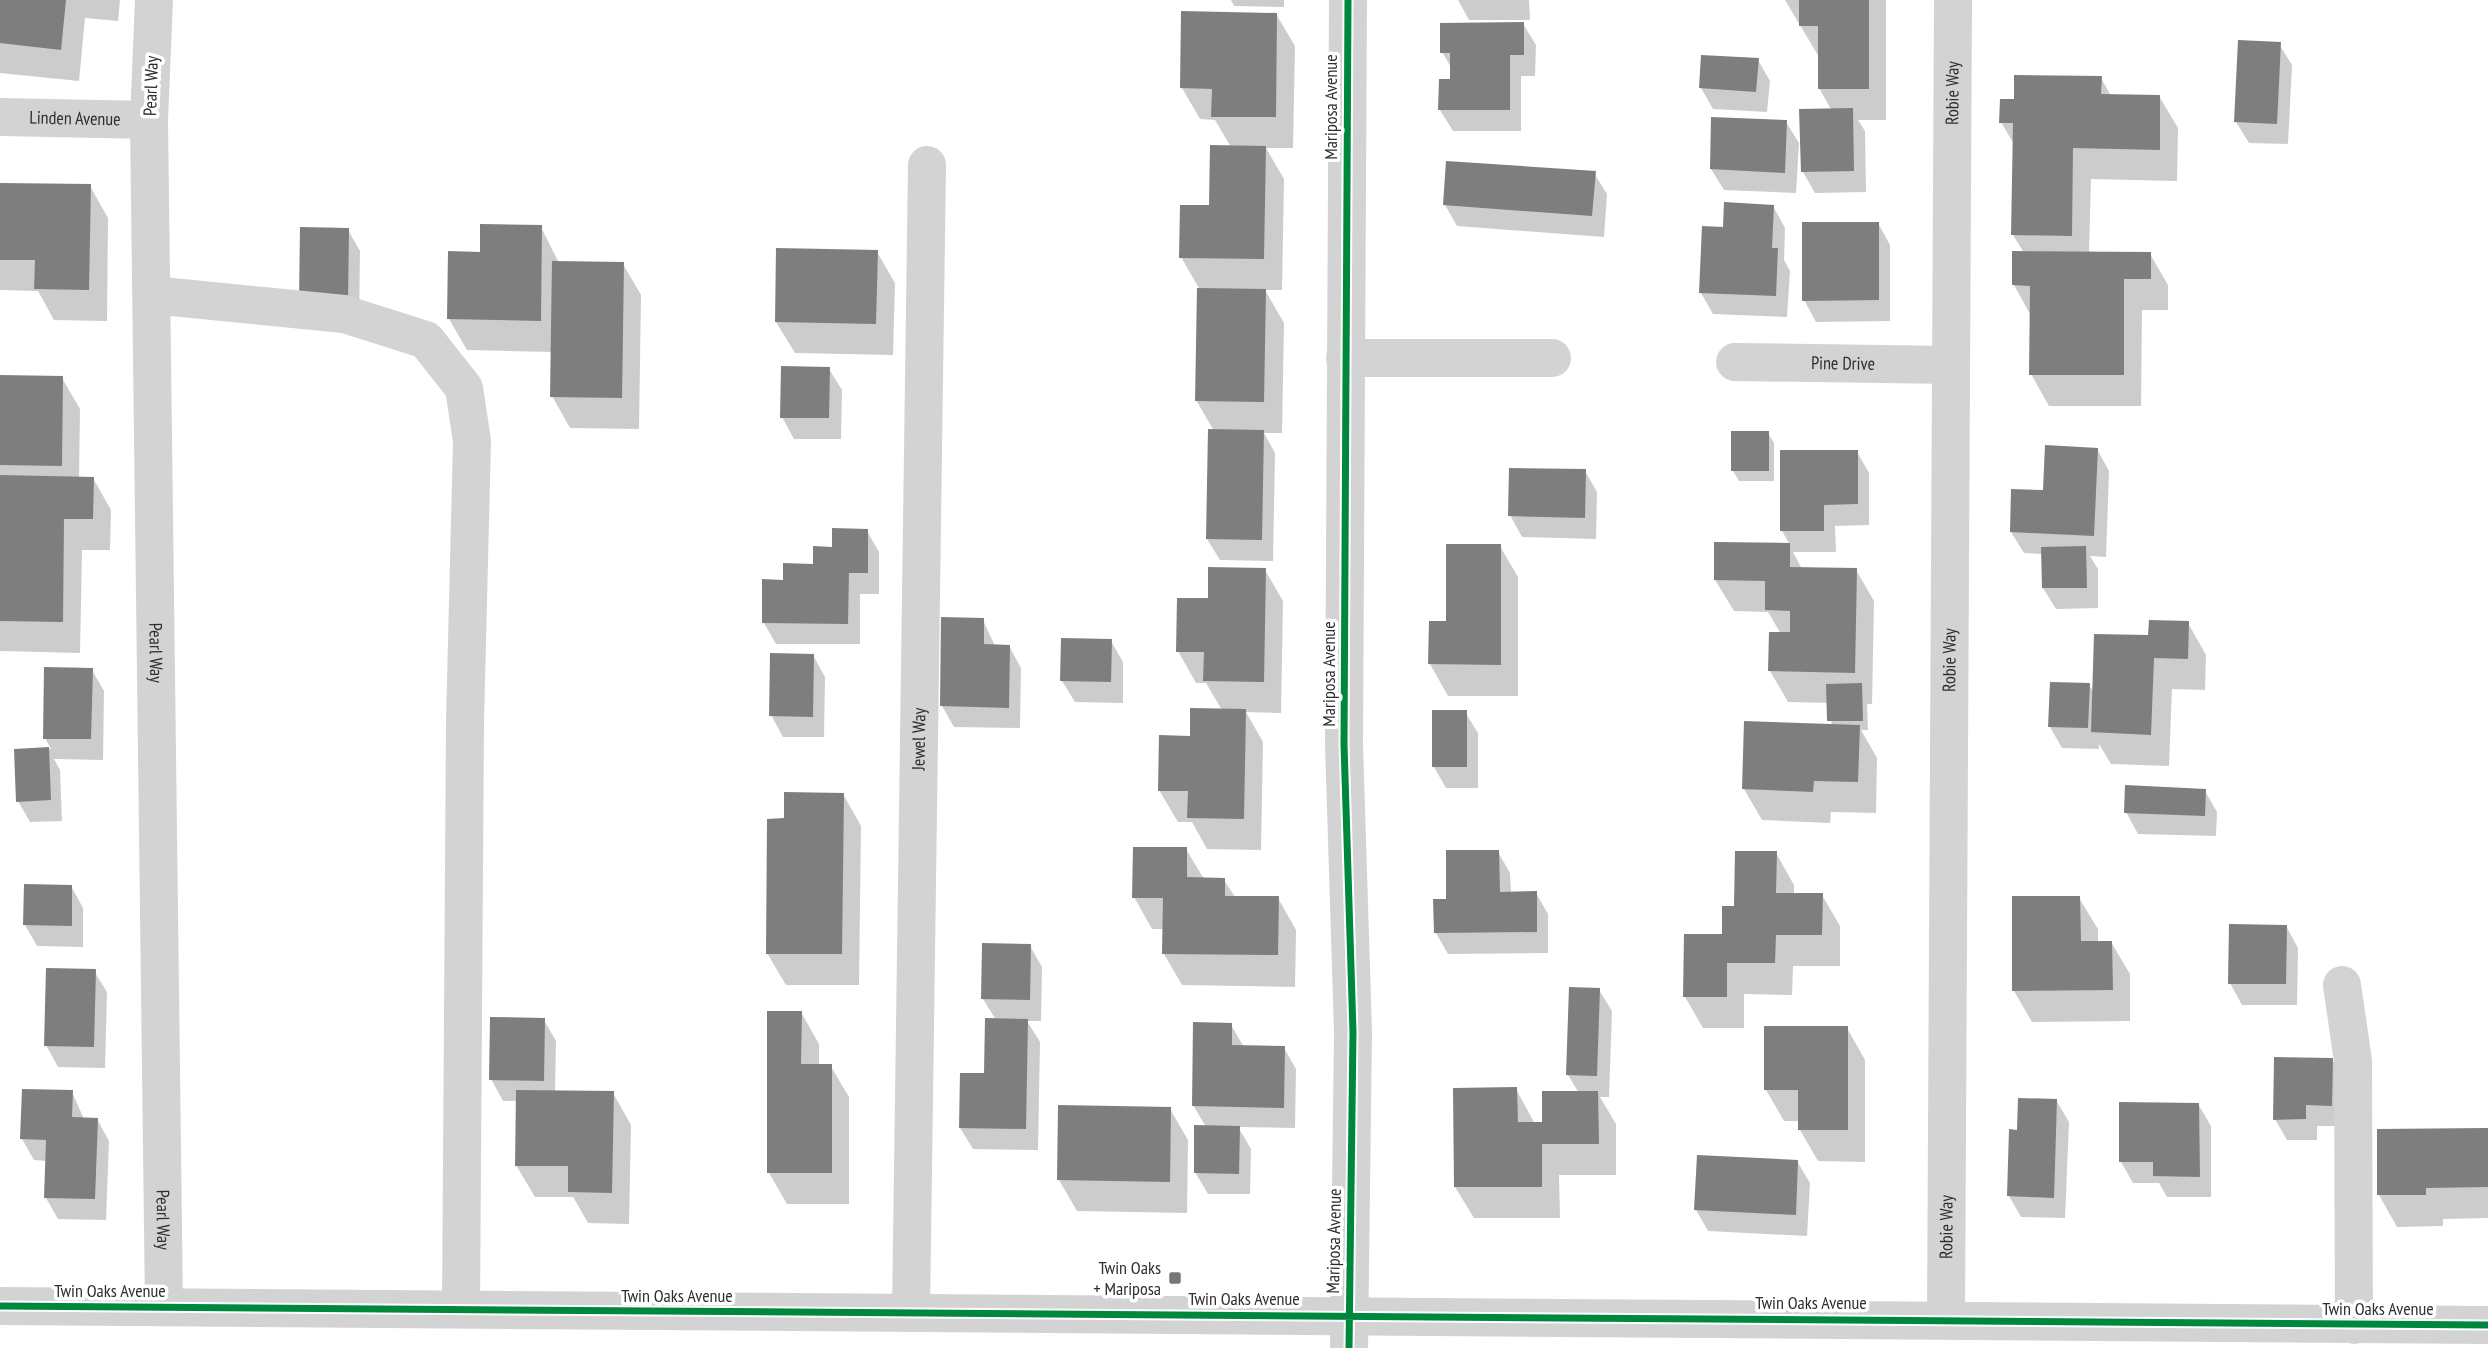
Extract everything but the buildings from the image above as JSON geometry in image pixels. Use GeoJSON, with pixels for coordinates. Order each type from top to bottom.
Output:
{"type":"FeatureCollection","features":[{"type":"Feature","properties":{"kind":"street","name":"Pearl Way"},"geometry":{"type":"LineString","coordinates":[[154,0],[149,120],[163,1307]]}},
{"type":"Feature","properties":{"kind":"street","name":"Mariposa Avenue"},"geometry":{"type":"LineString","coordinates":[[1348,0],[1344,744],[1353,1032],[1349,1332]]}},
{"type":"Feature","properties":{"kind":"street","name":"Robie Way"},"geometry":{"type":"LineString","coordinates":[[1946,1320],[1953,0]]}},
{"type":"Feature","properties":{"kind":"street","name":"Linden Avenue"},"geometry":{"type":"LineString","coordinates":[[0,117],[149,120]]}},
{"type":"Feature","properties":{"kind":"street","name":"Jewel Way"},"geometry":{"type":"LineString","coordinates":[[911,1313],[927,165]]}},
{"type":"Feature","properties":{"kind":"street"},"geometry":{"type":"LineString","coordinates":[[152,295],[344,314],[426,340],[464,387],[472,441],[465,722],[461,1309]]}},
{"type":"Feature","properties":{"kind":"street"},"geometry":{"type":"LineString","coordinates":[[1345,358],[1552,358]]}},
{"type":"Feature","properties":{"kind":"street","name":"Pine Drive"},"geometry":{"type":"LineString","coordinates":[[1735,362],[1951,365]]}},
{"type":"Feature","properties":{"kind":"street"},"geometry":{"type":"LineString","coordinates":[[2342,985],[2353,1061],[2354,1325]]}},
{"type":"Feature","properties":{"kind":"street","name":"Twin Oaks Avenue"},"geometry":{"type":"LineString","coordinates":[[0,1306],[911,1313],[1349,1332],[1946,1320],[2488,1325]]}},
{"type":"Feature","properties":{"kind":"cycle path"},"geometry":{"type":"LineString","coordinates":[[1348,0],[1344,744],[1353,1032],[1349,1348]]}},
{"type":"Feature","properties":{"kind":"cycle path"},"geometry":{"type":"LineString","coordinates":[[0,1306],[2488,1325]]}},
{"type":"Feature","properties":{"kind":"place","name":"Twin Oaks + Mariposa"},"geometry":{"type":"Point","coordinates":[1175,1278]}}]}
